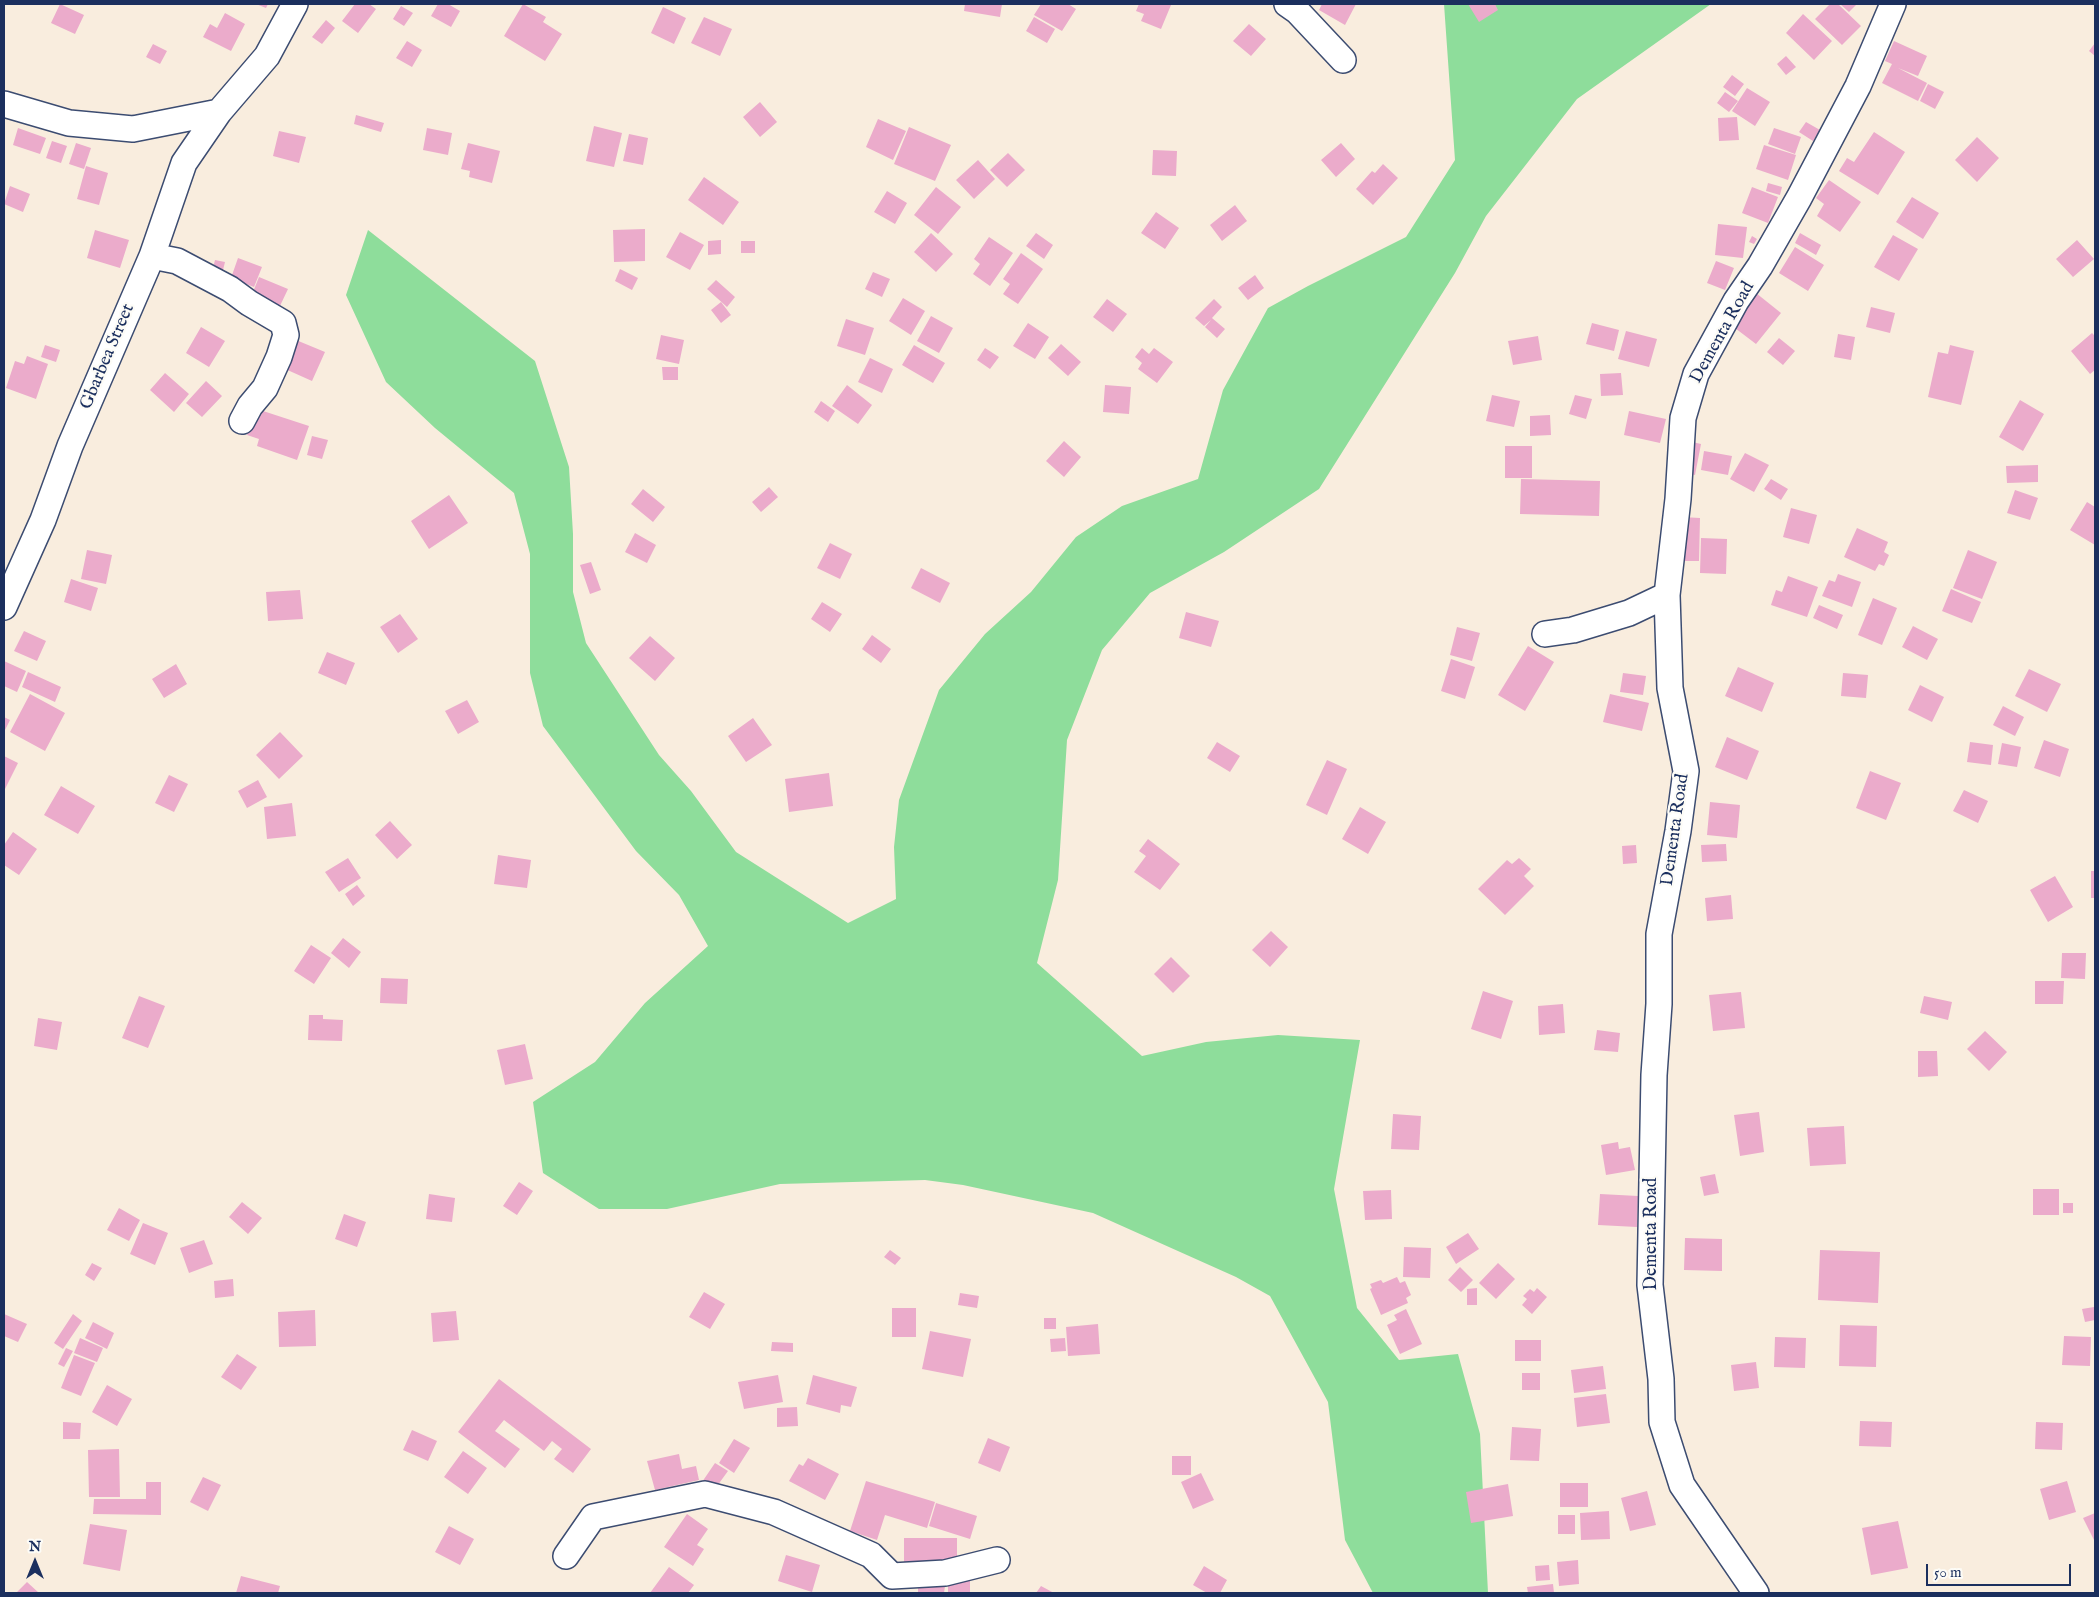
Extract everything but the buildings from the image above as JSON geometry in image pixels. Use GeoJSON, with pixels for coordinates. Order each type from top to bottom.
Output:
{"type":"FeatureCollection","features":[{"type":"Feature","properties":{"kind":"street","name":"Gbarbea Street"},"geometry":{"type":"LineString","coordinates":[[5,602],[43,520],[70,446],[152,256],[184,163],[220,112],[268,56],[295,4]]}},
{"type":"Feature","properties":{"kind":"street"},"geometry":{"type":"LineString","coordinates":[[1287,4],[1297,11],[1343,60]]}},
{"type":"Feature","properties":{"kind":"street","name":"Dementa Road"},"geometry":{"type":"LineString","coordinates":[[1756,1593],[1682,1485],[1662,1422],[1661,1379],[1650,1285],[1654,1075],[1659,1004],[1660,934],[1686,772],[1670,688],[1666,595],[1678,499],[1684,418],[1696,374],[1736,301],[1760,266],[1799,198],[1858,86],[1892,4]]}},
{"type":"Feature","properties":{"kind":"street"},"geometry":{"type":"LineString","coordinates":[[4,104],[69,123],[133,129],[220,112]]}},
{"type":"Feature","properties":{"kind":"street"},"geometry":{"type":"LineString","coordinates":[[152,256],[176,261],[230,289],[249,303],[283,323],[286,335],[279,356],[265,388],[250,406],[242,421]]}},
{"type":"Feature","properties":{"kind":"street"},"geometry":{"type":"LineString","coordinates":[[1545,634],[1573,630],[1629,612],[1666,595]]}},
{"type":"Feature","properties":{"kind":"street"},"geometry":{"type":"LineString","coordinates":[[566,1556],[593,1517],[705,1494],[774,1512],[871,1555],[892,1576],[945,1573],[997,1560]]}},
{"type":"Feature","properties":{"kind":"green space"},"geometry":{"type":"Polygon","coordinates":[[[1444,4],[1711,4],[1577,99],[1486,216],[1455,273],[1319,489],[1224,552],[1150,593],[1102,650],[1067,740],[1058,880],[1037,963],[1142,1056],[1206,1042],[1278,1035],[1360,1040],[1334,1189],[1357,1308],[1399,1360],[1458,1354],[1480,1434],[1488,1593],[1373,1593],[1345,1540],[1328,1402],[1270,1296],[1236,1277],[1093,1213],[963,1185],[925,1180],[780,1184],[667,1209],[599,1209],[543,1173],[533,1102],[595,1062],[645,1003],[708,946],[679,895],[636,851],[543,726],[530,673],[530,554],[514,493],[435,428],[386,382],[346,295],[368,230],[535,361],[569,467],[573,534],[573,592],[586,643],[659,755],[691,791],[736,852],[848,923],[896,899],[894,847],[899,800],[939,690],[985,634],[1031,592],[1076,537],[1122,506],[1198,479],[1223,390],[1268,308],[1406,237],[1455,160],[1444,4]]]}}]}
